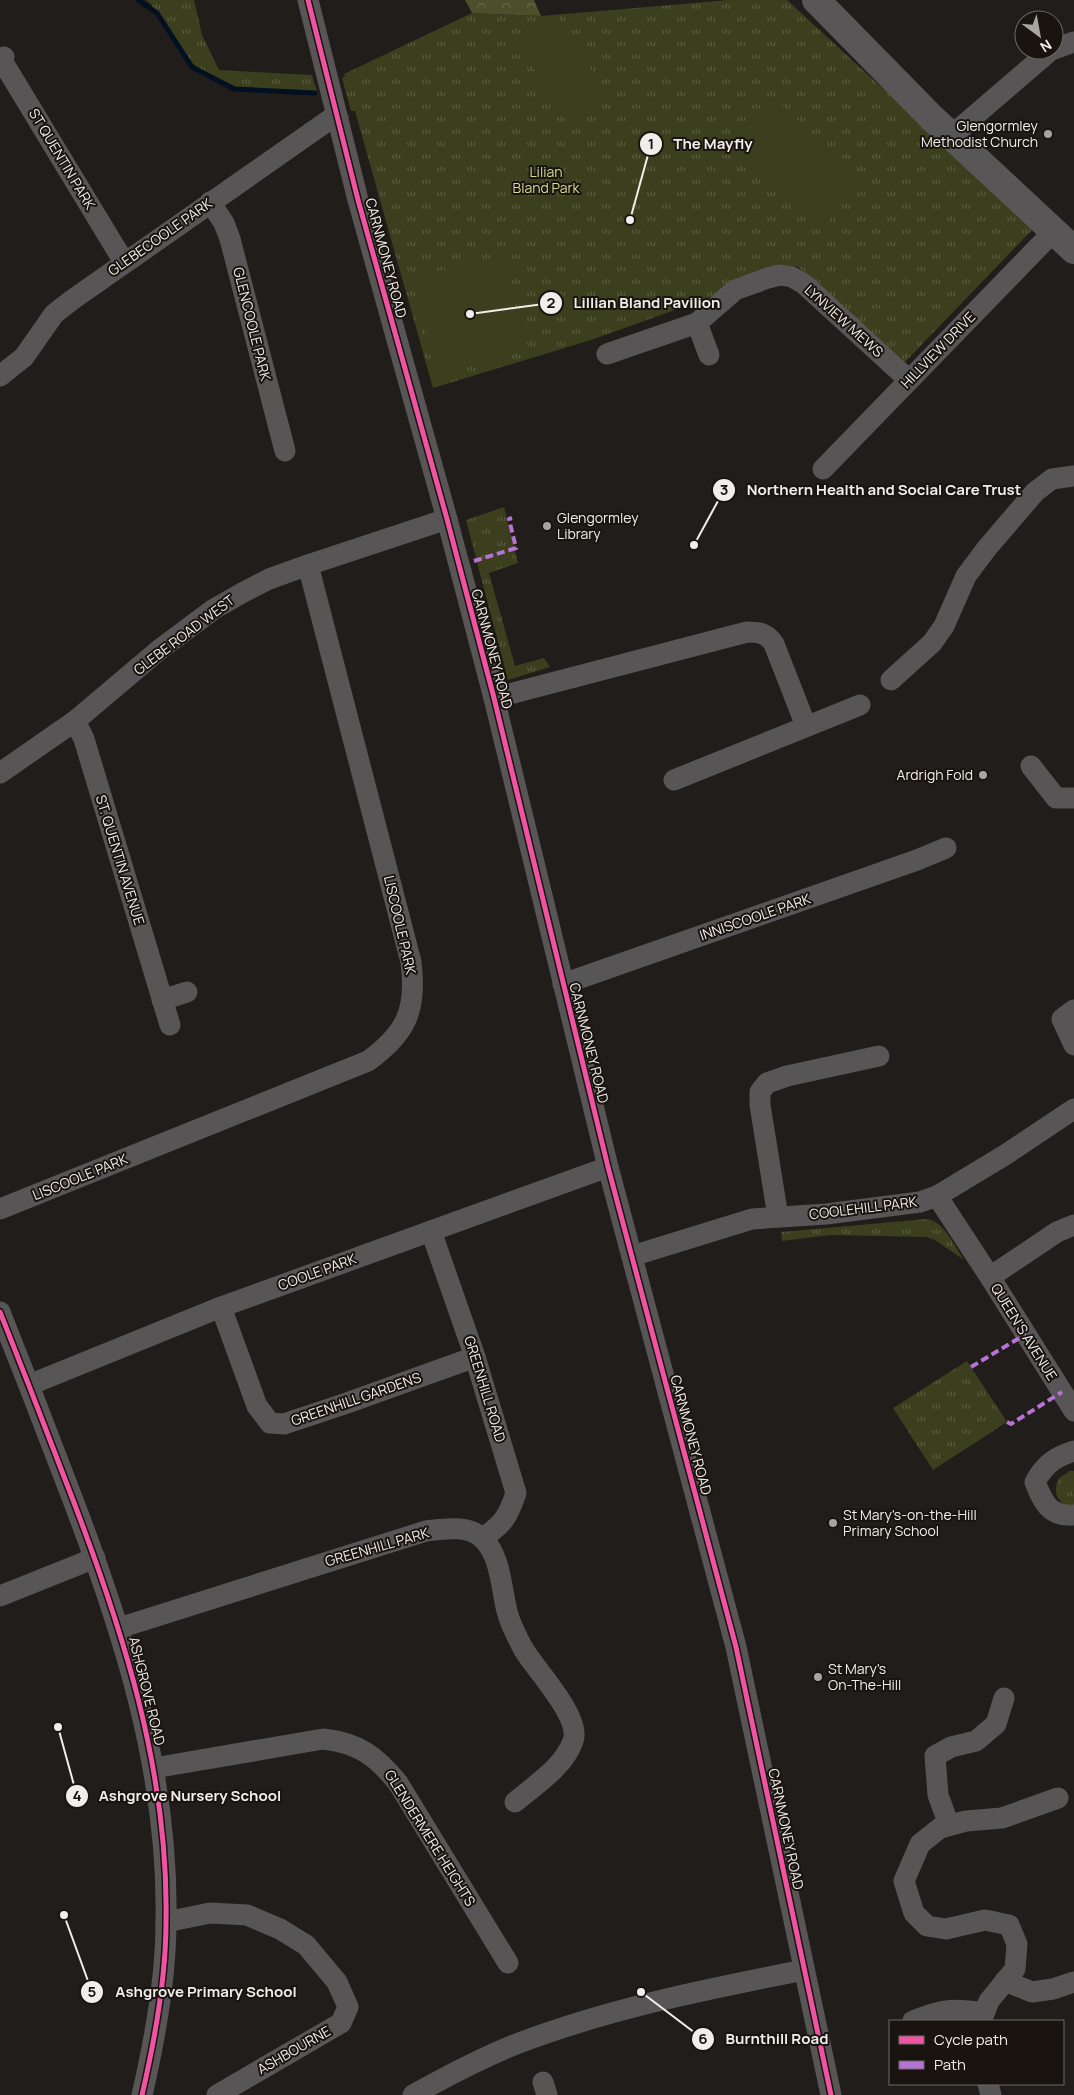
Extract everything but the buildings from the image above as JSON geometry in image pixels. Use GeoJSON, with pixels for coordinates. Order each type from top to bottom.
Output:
{"type":"FeatureCollection","features":[{"type":"Feature","properties":{"kind":"main road"},"geometry":{"type":"LineString","coordinates":[[816,0],[951,136],[1074,250]]}},
{"type":"Feature","properties":{"kind":"street","name":"CARNMONEY ROAD"},"geometry":{"type":"LineString","coordinates":[[308,0],[372,251],[447,519],[494,698],[608,1167],[736,1647],[831,2095]]}},
{"type":"Feature","properties":{"kind":"street","name":"ST QUENTIN PARK"},"geometry":{"type":"LineString","coordinates":[[4,57],[1,59],[124,262]]}},
{"type":"Feature","properties":{"kind":"street"},"geometry":{"type":"LineString","coordinates":[[951,136],[1040,60]]}},
{"type":"Feature","properties":{"kind":"street","name":"GLEBECOOLE PARK"},"geometry":{"type":"LineString","coordinates":[[0,376],[24,357],[54,314],[210,202],[329,120],[338,118]]}},
{"type":"Feature","properties":{"kind":"street","name":"GLENCOOLE PARK"},"geometry":{"type":"LineString","coordinates":[[210,202],[224,223],[230,239],[285,451]]}},
{"type":"Feature","properties":{"kind":"street","name":"HILLVIEW DRIVE"},"geometry":{"type":"LineString","coordinates":[[823,469],[1054,231]]}},
{"type":"Feature","properties":{"kind":"street","name":"LYNVIEW MEWS"},"geometry":{"type":"LineString","coordinates":[[607,354],[697,323],[735,290],[780,275],[792,277],[804,284],[909,380]]}},
{"type":"Feature","properties":{"kind":"street"},"geometry":{"type":"LineString","coordinates":[[697,323],[709,355]]}},
{"type":"Feature","properties":{"kind":"street"},"geometry":{"type":"LineString","coordinates":[[891,680],[932,643],[944,626],[966,576],[987,548],[1036,492],[1052,479],[1074,476]]}},
{"type":"Feature","properties":{"kind":"street","name":"GLEBE ROAD WEST"},"geometry":{"type":"LineString","coordinates":[[0,773],[75,721],[159,650],[214,609],[269,580],[308,565],[447,519]]}},
{"type":"Feature","properties":{"kind":"street","name":"LISCOOLE PARK"},"geometry":{"type":"LineString","coordinates":[[0,1209],[368,1061],[388,1047],[400,1031],[410,1009],[414,987],[411,962],[308,565]]}},
{"type":"Feature","properties":{"kind":"street"},"geometry":{"type":"LineString","coordinates":[[494,698],[747,632],[759,632],[769,637],[774,644],[806,726]]}},
{"type":"Feature","properties":{"kind":"street"},"geometry":{"type":"LineString","coordinates":[[674,780],[860,705]]}},
{"type":"Feature","properties":{"kind":"street","name":"ST. QUENTIN AVENUE"},"geometry":{"type":"LineString","coordinates":[[75,721],[84,739],[170,1025]]}},
{"type":"Feature","properties":{"kind":"street"},"geometry":{"type":"LineString","coordinates":[[1031,766],[1056,798],[1074,798]]}},
{"type":"Feature","properties":{"kind":"street","name":"INNISCOOLE PARK"},"geometry":{"type":"LineString","coordinates":[[563,984],[946,848]]}},
{"type":"Feature","properties":{"kind":"street"},"geometry":{"type":"LineString","coordinates":[[162,1000],[187,992]]}},
{"type":"Feature","properties":{"kind":"street"},"geometry":{"type":"LineString","coordinates":[[1074,1010],[1062,1019],[1074,1045]]}},
{"type":"Feature","properties":{"kind":"street"},"geometry":{"type":"LineString","coordinates":[[778,1217],[760,1105],[760,1092],[767,1083],[787,1076],[879,1056]]}},
{"type":"Feature","properties":{"kind":"street","name":"COOLEHILL PARK"},"geometry":{"type":"LineString","coordinates":[[632,1256],[752,1219],[826,1214],[920,1202],[937,1196],[1005,1155],[1074,1108]]}},
{"type":"Feature","properties":{"kind":"street","name":"COOLE PARK"},"geometry":{"type":"LineString","coordinates":[[29,1385],[221,1307],[608,1167]]}},
{"type":"Feature","properties":{"kind":"street","name":"QUEEN'S AVENUE"},"geometry":{"type":"LineString","coordinates":[[937,1196],[1074,1411]]}},
{"type":"Feature","properties":{"kind":"street","name":"QUEEN'S AVENUE"},"geometry":{"type":"LineString","coordinates":[[990,1277],[1057,1232],[1074,1225]]}},
{"type":"Feature","properties":{"kind":"street","name":"GREENHILL ROAD"},"geometry":{"type":"LineString","coordinates":[[431,1231],[476,1357],[516,1494],[509,1513],[499,1527],[483,1538]]}},
{"type":"Feature","properties":{"kind":"street","name":"GREENHILL GARDENS"},"geometry":{"type":"LineString","coordinates":[[221,1307],[258,1406],[270,1423],[284,1424],[347,1404],[476,1357]]}},
{"type":"Feature","properties":{"kind":"street","name":"ASHGROVE ROAD"},"geometry":{"type":"LineString","coordinates":[[0,1312],[95,1558],[119,1628],[144,1716],[154,1768],[163,1846],[166,1922],[159,2005],[142,2095]]}},
{"type":"Feature","properties":{"kind":"street"},"geometry":{"type":"LineString","coordinates":[[1074,1451],[1056,1457],[1042,1468],[1035,1482],[1045,1505],[1058,1513],[1074,1515]]}},
{"type":"Feature","properties":{"kind":"street","name":"GREENHILL PARK"},"geometry":{"type":"LineString","coordinates":[[119,1628],[426,1531],[453,1528],[474,1532],[483,1538]]}},
{"type":"Feature","properties":{"kind":"street"},"geometry":{"type":"LineString","coordinates":[[483,1538],[500,1572],[507,1613],[524,1650],[572,1720],[574,1740],[558,1765],[516,1802]]}},
{"type":"Feature","properties":{"kind":"street"},"geometry":{"type":"LineString","coordinates":[[0,1596],[95,1558]]}},
{"type":"Feature","properties":{"kind":"street"},"geometry":{"type":"LineString","coordinates":[[949,1825],[938,1795],[935,1756],[951,1746],[976,1741],[990,1730],[996,1724],[1004,1698]]}},
{"type":"Feature","properties":{"kind":"street","name":"GLENDERMERE HEIGHTS"},"geometry":{"type":"LineString","coordinates":[[154,1768],[323,1739],[344,1741],[367,1752],[383,1764],[398,1783],[508,1963]]}},
{"type":"Feature","properties":{"kind":"street"},"geometry":{"type":"LineString","coordinates":[[915,2020],[937,2011],[958,2009],[982,2017],[989,2002],[1015,1969],[1017,1944],[1009,1925],[985,1920],[946,1929],[927,1926],[914,1912],[904,1881],[920,1844],[940,1828],[949,1825],[966,1821],[1002,1818],[1058,1798]]}},
{"type":"Feature","properties":{"kind":"street","name":"ASHBOURNE"},"geometry":{"type":"LineString","coordinates":[[166,1922],[210,1914],[247,1915],[280,1929],[306,1945],[337,1982],[348,2007],[341,2023],[218,2094]]}},
{"type":"Feature","properties":{"kind":"street"},"geometry":{"type":"LineString","coordinates":[[413,2095],[497,2052],[587,2020],[667,2000],[804,1970]]}},
{"type":"Feature","properties":{"kind":"street"},"geometry":{"type":"LineString","coordinates":[[1005,1981],[1032,1992],[1074,1982]]}},
{"type":"Feature","properties":{"kind":"green space"},"geometry":{"type":"Polygon","coordinates":[[[146,0],[194,0],[202,35],[219,70],[312,75],[317,92],[249,92],[200,71],[179,49],[151,4],[146,0]]]}},
{"type":"Feature","properties":{"kind":"green space"},"geometry":{"type":"Polygon","coordinates":[[[465,0],[534,0],[541,16],[472,13],[465,0]]]}},
{"type":"Feature","properties":{"kind":"green space","name":"Lilian Bland Park"},"geometry":{"type":"Polygon","coordinates":[[[729,0],[787,0],[1034,228],[905,362],[797,266],[594,339],[433,388],[355,111],[351,111],[342,78],[345,76],[344,74],[472,13],[541,16],[729,0]]]}},
{"type":"Feature","properties":{"kind":"green space"},"geometry":{"type":"Polygon","coordinates":[[[559,18],[608,96],[567,122],[518,43],[559,18]]]}},
{"type":"Feature","properties":{"kind":"green space"},"geometry":{"type":"Polygon","coordinates":[[[777,101],[864,181],[820,230],[732,151],[777,101]]]}},
{"type":"Feature","properties":{"kind":"green space"},"geometry":{"type":"Polygon","coordinates":[[[503,255],[527,350],[437,373],[412,278],[503,255]]]}},
{"type":"Feature","properties":{"kind":"green space"},"geometry":{"type":"Polygon","coordinates":[[[504,507],[518,563],[489,573],[515,666],[544,658],[550,667],[508,680],[466,520],[504,507]]]}},
{"type":"Feature","properties":{"kind":"green space"},"geometry":{"type":"Polygon","coordinates":[[[462,535],[503,683],[497,678],[462,535]]]}},
{"type":"Feature","properties":{"kind":"green space"},"geometry":{"type":"Polygon","coordinates":[[[927,1219],[939,1224],[944,1229],[964,1260],[935,1240],[926,1237],[830,1235],[782,1241],[781,1232],[927,1219]]]}},
{"type":"Feature","properties":{"kind":"green space"},"geometry":{"type":"Polygon","coordinates":[[[967,1361],[1007,1422],[933,1470],[893,1408],[967,1361]]]}},
{"type":"Feature","properties":{"kind":"green space"},"geometry":{"type":"Polygon","coordinates":[[[1070,1471],[1074,1471],[1074,1509],[1064,1504],[1056,1494],[1059,1478],[1070,1471]]]}},
{"type":"Feature","properties":{"kind":"waterway"},"geometry":{"type":"LineString","coordinates":[[138,0],[157,13],[192,67],[234,89],[315,93]]}},
{"type":"Feature","properties":{"kind":"marked path"},"geometry":{"type":"LineString","coordinates":[[474,561],[516,548],[509,519],[512,518]]}},
{"type":"Feature","properties":{"kind":"marked path"},"geometry":{"type":"LineString","coordinates":[[971,1367],[1026,1334]]}},
{"type":"Feature","properties":{"kind":"marked path"},"geometry":{"type":"LineString","coordinates":[[1007,1422],[1011,1424],[1062,1392]]}},
{"type":"Feature","properties":{"kind":"cycle path"},"geometry":{"type":"LineString","coordinates":[[308,0],[358,200],[447,519],[494,698],[608,1167],[736,1647],[831,2095]]}},
{"type":"Feature","properties":{"kind":"cycle path"},"geometry":{"type":"LineString","coordinates":[[0,1312],[107,1593],[124,1646],[151,1754],[160,1810],[165,1865],[166,1944],[159,2009],[142,2095]]}},
{"type":"Feature","properties":{"kind":"place","name":"Glengormley Methodist Church"},"geometry":{"type":"Point","coordinates":[1048,134]}},
{"type":"Feature","properties":{"kind":"place","name":"The Mayfly"},"geometry":{"type":"Point","coordinates":[630,220]}},
{"type":"Feature","properties":{"kind":"place","name":"Lillian Bland Pavilion"},"geometry":{"type":"Point","coordinates":[470,314]}},
{"type":"Feature","properties":{"kind":"place","name":"Glengormley Library"},"geometry":{"type":"Point","coordinates":[547,526]}},
{"type":"Feature","properties":{"kind":"place","name":"Northern Health and Social Care Trust"},"geometry":{"type":"Point","coordinates":[694,545]}},
{"type":"Feature","properties":{"kind":"place","name":"Ardrigh Fold"},"geometry":{"type":"Point","coordinates":[983,775]}},
{"type":"Feature","properties":{"kind":"place","name":"St Mary's-on-the-Hill Primary School"},"geometry":{"type":"Point","coordinates":[833,1523]}},
{"type":"Feature","properties":{"kind":"place","name":"St Mary's On-The-Hill"},"geometry":{"type":"Point","coordinates":[818,1677]}},
{"type":"Feature","properties":{"kind":"place","name":"Ashgrove Nursery School"},"geometry":{"type":"Point","coordinates":[58,1727]}},
{"type":"Feature","properties":{"kind":"place","name":"Ashgrove Primary School"},"geometry":{"type":"Point","coordinates":[64,1915]}},
{"type":"Feature","properties":{"kind":"place","name":"Burnthill Road"},"geometry":{"type":"Point","coordinates":[641,1992]}}]}
